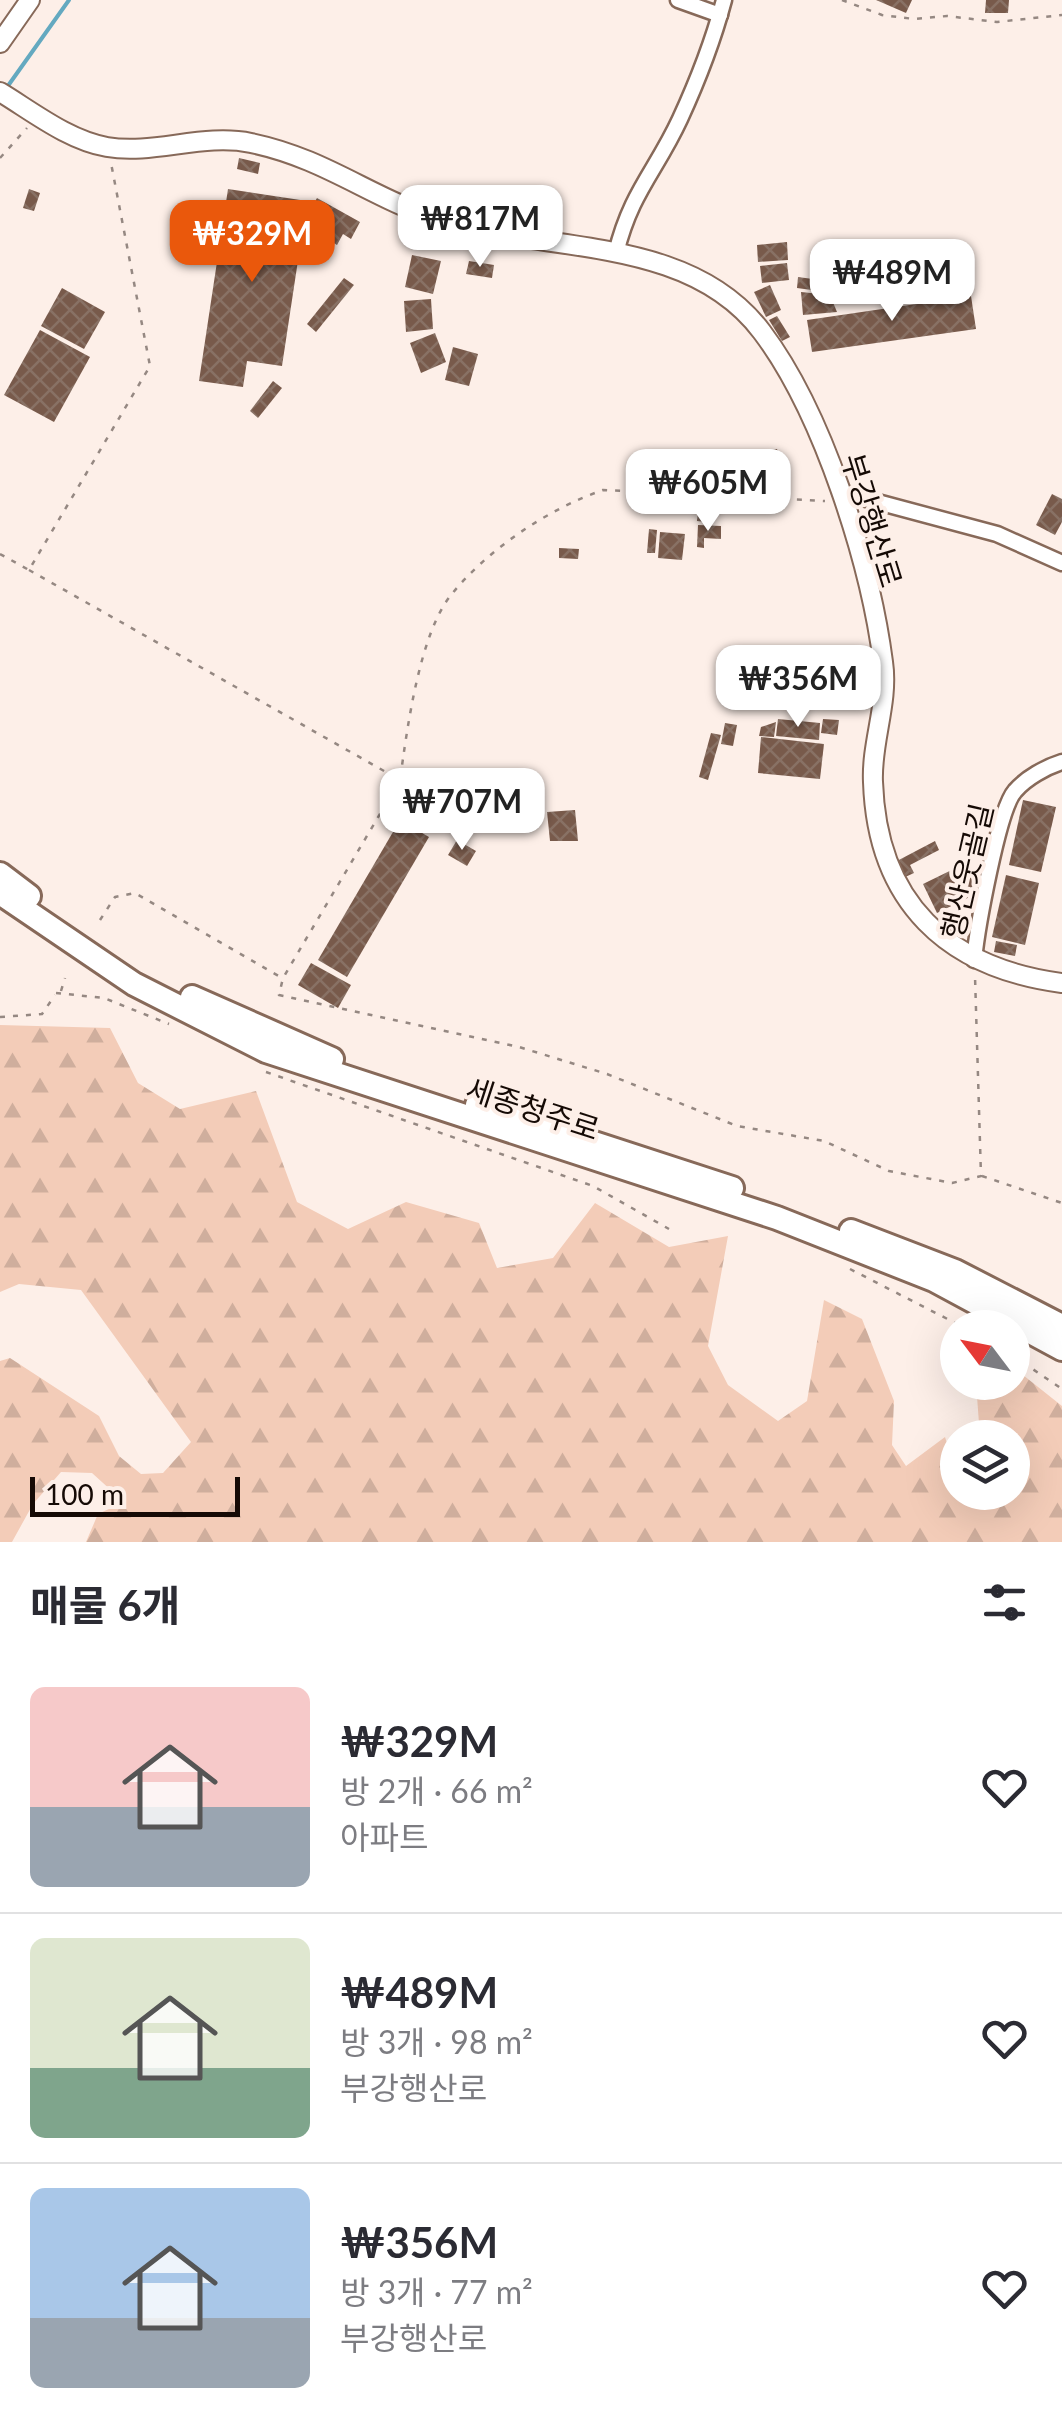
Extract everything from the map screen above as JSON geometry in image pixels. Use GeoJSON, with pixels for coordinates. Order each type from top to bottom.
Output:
{"type":"FeatureCollection","features":[{"type":"Feature","properties":{"kind":"highway","name":"세종청주로"},"geometry":{"type":"LineString","coordinates":[[0,874],[162,984],[327,1057],[789,1207],[956,1271],[1062,1326]]}},
{"type":"Feature","properties":{"kind":"highway","name":"세종청주로"},"geometry":{"type":"LineString","coordinates":[[0,894],[134,984],[266,1051],[777,1218],[934,1280],[1062,1349]]}},
{"type":"Feature","properties":{"kind":"street"},"geometry":{"type":"LineString","coordinates":[[0,43],[30,0]]}},
{"type":"Feature","properties":{"kind":"street"},"geometry":{"type":"LineString","coordinates":[[616,254],[636,191],[679,122],[722,7],[678,0]]}},
{"type":"Feature","properties":{"kind":"street","name":"부강행산로"},"geometry":{"type":"LineString","coordinates":[[0,92],[38,116],[108,147],[244,141],[314,160],[434,218],[527,240],[648,260],[714,287],[747,313],[784,366],[842,496],[884,664],[872,784],[885,845],[897,878],[923,919],[954,950],[1000,971],[1062,983]]}},
{"type":"Feature","properties":{"kind":"street"},"geometry":{"type":"LineString","coordinates":[[842,496],[997,534],[1062,563]]}},
{"type":"Feature","properties":{"kind":"street","name":"행산웃골길"},"geometry":{"type":"LineString","coordinates":[[974,960],[1008,805],[1014,792],[1048,766],[1062,762]]}},
{"type":"Feature","properties":{"kind":"path"},"geometry":{"type":"LineString","coordinates":[[842,0],[882,15],[914,19],[946,16],[997,22],[1062,16]]}},
{"type":"Feature","properties":{"kind":"path"},"geometry":{"type":"LineString","coordinates":[[0,158],[38,116]]}},
{"type":"Feature","properties":{"kind":"path"},"geometry":{"type":"LineString","coordinates":[[29,570],[150,366],[108,147]]}},
{"type":"Feature","properties":{"kind":"path"},"geometry":{"type":"LineString","coordinates":[[842,496],[603,490],[577,499],[512,538],[450,596],[410,708],[400,780],[283,978],[279,994],[519,1047],[607,1074],[737,1126],[824,1141],[889,1170],[952,1183],[981,1176],[1062,1203]]}},
{"type":"Feature","properties":{"kind":"path"},"geometry":{"type":"LineString","coordinates":[[0,554],[400,780]]}},
{"type":"Feature","properties":{"kind":"path"},"geometry":{"type":"LineString","coordinates":[[100,920],[115,898],[134,893],[283,978]]}},
{"type":"Feature","properties":{"kind":"path"},"geometry":{"type":"LineString","coordinates":[[974,960],[981,1176]]}},
{"type":"Feature","properties":{"kind":"path"},"geometry":{"type":"LineString","coordinates":[[0,1017],[42,1014],[65,978]]}},
{"type":"Feature","properties":{"kind":"path"},"geometry":{"type":"LineString","coordinates":[[56,993],[104,998],[170,1024]]}},
{"type":"Feature","properties":{"kind":"path"},"geometry":{"type":"LineString","coordinates":[[250,1064],[286,1081],[593,1186],[670,1229]]}},
{"type":"Feature","properties":{"kind":"path"},"geometry":{"type":"LineString","coordinates":[[850,1269],[940,1315]]}},
{"type":"Feature","properties":{"kind":"path"},"geometry":{"type":"LineString","coordinates":[[1030,1367],[1062,1388]]}},
{"type":"Feature","properties":{"kind":"green space"},"geometry":{"type":"Polygon","coordinates":[[[0,1025],[110,1028],[138,1083],[180,1109],[256,1091],[297,1202],[348,1229],[406,1202],[479,1223],[497,1268],[553,1258],[595,1203],[669,1247],[728,1236],[708,1346],[728,1385],[778,1421],[807,1401],[824,1300],[862,1319],[894,1401],[892,1445],[906,1466],[940,1441],[940,1510],[1030,1510],[1030,1420],[979,1420],[977,1400],[1030,1400],[1030,1381],[1062,1406],[1062,1542],[86,1542],[98,1514],[124,1502],[92,1473],[61,1472],[33,1504],[12,1542],[0,1542],[0,1361],[10,1358],[99,1416],[119,1456],[141,1474],[163,1473],[191,1442],[81,1290],[19,1284],[0,1292],[0,1025]]]}},
{"type":"Feature","properties":{"kind":"building"},"geometry":{"type":"Polygon","coordinates":[[[876,0],[912,0],[906,13],[876,0]]]}},
{"type":"Feature","properties":{"kind":"building"},"geometry":{"type":"Polygon","coordinates":[[[986,0],[1009,0],[1008,13],[985,13],[986,0]]]}},
{"type":"Feature","properties":{"kind":"building"},"geometry":{"type":"Polygon","coordinates":[[[239,158],[260,163],[258,174],[237,169],[239,158]]]}},
{"type":"Feature","properties":{"kind":"building"},"geometry":{"type":"Polygon","coordinates":[[[29,189],[40,193],[34,211],[23,208],[29,189]]]}},
{"type":"Feature","properties":{"kind":"building"},"geometry":{"type":"Polygon","coordinates":[[[228,189],[307,201],[282,366],[247,361],[243,387],[199,381],[228,189]]]}},
{"type":"Feature","properties":{"kind":"building"},"geometry":{"type":"Polygon","coordinates":[[[317,198],[360,222],[351,239],[343,234],[337,245],[308,228],[314,217],[308,214],[317,198]]]}},
{"type":"Feature","properties":{"kind":"building"},"geometry":{"type":"Polygon","coordinates":[[[787,242],[788,260],[758,262],[757,245],[787,242]]]}},
{"type":"Feature","properties":{"kind":"building"},"geometry":{"type":"Polygon","coordinates":[[[412,255],[441,261],[433,294],[405,287],[412,255]]]}},
{"type":"Feature","properties":{"kind":"building"},"geometry":{"type":"Polygon","coordinates":[[[469,261],[494,265],[492,278],[466,274],[469,261]]]}},
{"type":"Feature","properties":{"kind":"building"},"geometry":{"type":"Polygon","coordinates":[[[787,263],[789,280],[762,283],[760,266],[787,263]]]}},
{"type":"Feature","properties":{"kind":"building"},"geometry":{"type":"Polygon","coordinates":[[[968,265],[972,291],[940,295],[936,269],[968,265]]]}},
{"type":"Feature","properties":{"kind":"building"},"geometry":{"type":"Polygon","coordinates":[[[798,277],[820,280],[819,291],[797,288],[798,277]]]}},
{"type":"Feature","properties":{"kind":"building"},"geometry":{"type":"Polygon","coordinates":[[[344,278],[354,285],[316,332],[307,324],[344,278]]]}},
{"type":"Feature","properties":{"kind":"building"},"geometry":{"type":"Polygon","coordinates":[[[770,285],[781,310],[766,317],[754,292],[770,285]]]}},
{"type":"Feature","properties":{"kind":"building"},"geometry":{"type":"Polygon","coordinates":[[[62,288],[105,312],[84,349],[41,326],[62,288]]]}},
{"type":"Feature","properties":{"kind":"building"},"geometry":{"type":"Polygon","coordinates":[[[801,292],[830,295],[837,312],[803,315],[801,292]]]}},
{"type":"Feature","properties":{"kind":"building"},"geometry":{"type":"Polygon","coordinates":[[[971,296],[976,329],[812,352],[807,320],[971,296]]]}},
{"type":"Feature","properties":{"kind":"building"},"geometry":{"type":"Polygon","coordinates":[[[431,299],[433,329],[406,332],[404,301],[431,299]]]}},
{"type":"Feature","properties":{"kind":"building"},"geometry":{"type":"Polygon","coordinates":[[[777,316],[790,337],[782,341],[769,320],[777,316]]]}},
{"type":"Feature","properties":{"kind":"building"},"geometry":{"type":"Polygon","coordinates":[[[40,330],[90,357],[54,422],[4,395],[40,330]]]}},
{"type":"Feature","properties":{"kind":"building"},"geometry":{"type":"Polygon","coordinates":[[[435,333],[446,362],[421,373],[410,343],[435,333]]]}},
{"type":"Feature","properties":{"kind":"building"},"geometry":{"type":"Polygon","coordinates":[[[453,347],[478,354],[469,386],[445,380],[453,347]]]}},
{"type":"Feature","properties":{"kind":"building"},"geometry":{"type":"Polygon","coordinates":[[[273,381],[282,388],[258,418],[250,411],[273,381]]]}},
{"type":"Feature","properties":{"kind":"building"},"geometry":{"type":"Polygon","coordinates":[[[777,449],[785,480],[764,485],[756,454],[777,449]]]}},
{"type":"Feature","properties":{"kind":"building"},"geometry":{"type":"Polygon","coordinates":[[[755,457],[762,485],[751,488],[744,460],[755,457]]]}},
{"type":"Feature","properties":{"kind":"building"},"geometry":{"type":"Polygon","coordinates":[[[728,467],[729,474],[708,478],[707,470],[728,467]]]}},
{"type":"Feature","properties":{"kind":"building"},"geometry":{"type":"Polygon","coordinates":[[[1052,494],[1062,499],[1062,522],[1055,535],[1036,525],[1052,494]]]}},
{"type":"Feature","properties":{"kind":"building"},"geometry":{"type":"Polygon","coordinates":[[[699,501],[718,503],[717,514],[707,513],[706,522],[697,521],[699,501]]]}},
{"type":"Feature","properties":{"kind":"building"},"geometry":{"type":"Polygon","coordinates":[[[726,503],[743,503],[744,512],[726,513],[726,503]]]}},
{"type":"Feature","properties":{"kind":"building"},"geometry":{"type":"Polygon","coordinates":[[[698,525],[721,526],[721,539],[704,538],[704,548],[697,547],[698,525]]]}},
{"type":"Feature","properties":{"kind":"building"},"geometry":{"type":"Polygon","coordinates":[[[649,529],[657,530],[655,553],[647,553],[649,529]]]}},
{"type":"Feature","properties":{"kind":"building"},"geometry":{"type":"Polygon","coordinates":[[[660,532],[685,534],[682,560],[658,558],[660,532]]]}},
{"type":"Feature","properties":{"kind":"building"},"geometry":{"type":"Polygon","coordinates":[[[559,548],[579,549],[578,559],[559,558],[559,548]]]}},
{"type":"Feature","properties":{"kind":"building"},"geometry":{"type":"Polygon","coordinates":[[[778,719],[820,723],[819,740],[776,736],[778,719]]]}},
{"type":"Feature","properties":{"kind":"building"},"geometry":{"type":"Polygon","coordinates":[[[823,719],[839,720],[837,735],[821,733],[823,719]]]}},
{"type":"Feature","properties":{"kind":"building"},"geometry":{"type":"Polygon","coordinates":[[[776,722],[774,737],[759,736],[761,727],[776,722]]]}},
{"type":"Feature","properties":{"kind":"building"},"geometry":{"type":"Polygon","coordinates":[[[725,723],[737,725],[733,746],[721,744],[725,723]]]}},
{"type":"Feature","properties":{"kind":"building"},"geometry":{"type":"Polygon","coordinates":[[[711,733],[721,735],[708,780],[699,777],[711,733]]]}},
{"type":"Feature","properties":{"kind":"building"},"geometry":{"type":"Polygon","coordinates":[[[761,737],[824,744],[820,779],[758,773],[761,737]]]}},
{"type":"Feature","properties":{"kind":"building"},"geometry":{"type":"Polygon","coordinates":[[[1023,800],[1056,807],[1041,872],[1009,865],[1023,800]]]}},
{"type":"Feature","properties":{"kind":"building"},"geometry":{"type":"Polygon","coordinates":[[[575,810],[578,841],[550,841],[547,812],[575,810]]]}},
{"type":"Feature","properties":{"kind":"building"},"geometry":{"type":"Polygon","coordinates":[[[400,820],[429,837],[347,977],[318,960],[400,820]]]}},
{"type":"Feature","properties":{"kind":"building"},"geometry":{"type":"Polygon","coordinates":[[[457,840],[476,851],[467,866],[448,855],[457,840]]]}},
{"type":"Feature","properties":{"kind":"building"},"geometry":{"type":"Polygon","coordinates":[[[935,841],[939,850],[910,865],[914,873],[903,878],[895,862],[935,841]]]}},
{"type":"Feature","properties":{"kind":"building"},"geometry":{"type":"Polygon","coordinates":[[[966,863],[980,892],[937,913],[923,884],[966,863]]]}},
{"type":"Feature","properties":{"kind":"building"},"geometry":{"type":"Polygon","coordinates":[[[1006,875],[1039,883],[1025,945],[992,937],[1006,875]]]}},
{"type":"Feature","properties":{"kind":"building"},"geometry":{"type":"Polygon","coordinates":[[[996,941],[1017,945],[1015,956],[994,952],[996,941]]]}},
{"type":"Feature","properties":{"kind":"building"},"geometry":{"type":"Polygon","coordinates":[[[311,963],[351,985],[338,1008],[298,985],[311,963]]]}},
{"type":"Feature","properties":{"kind":"waterway"},"geometry":{"type":"LineString","coordinates":[[5,90],[69,0]]}}]}
